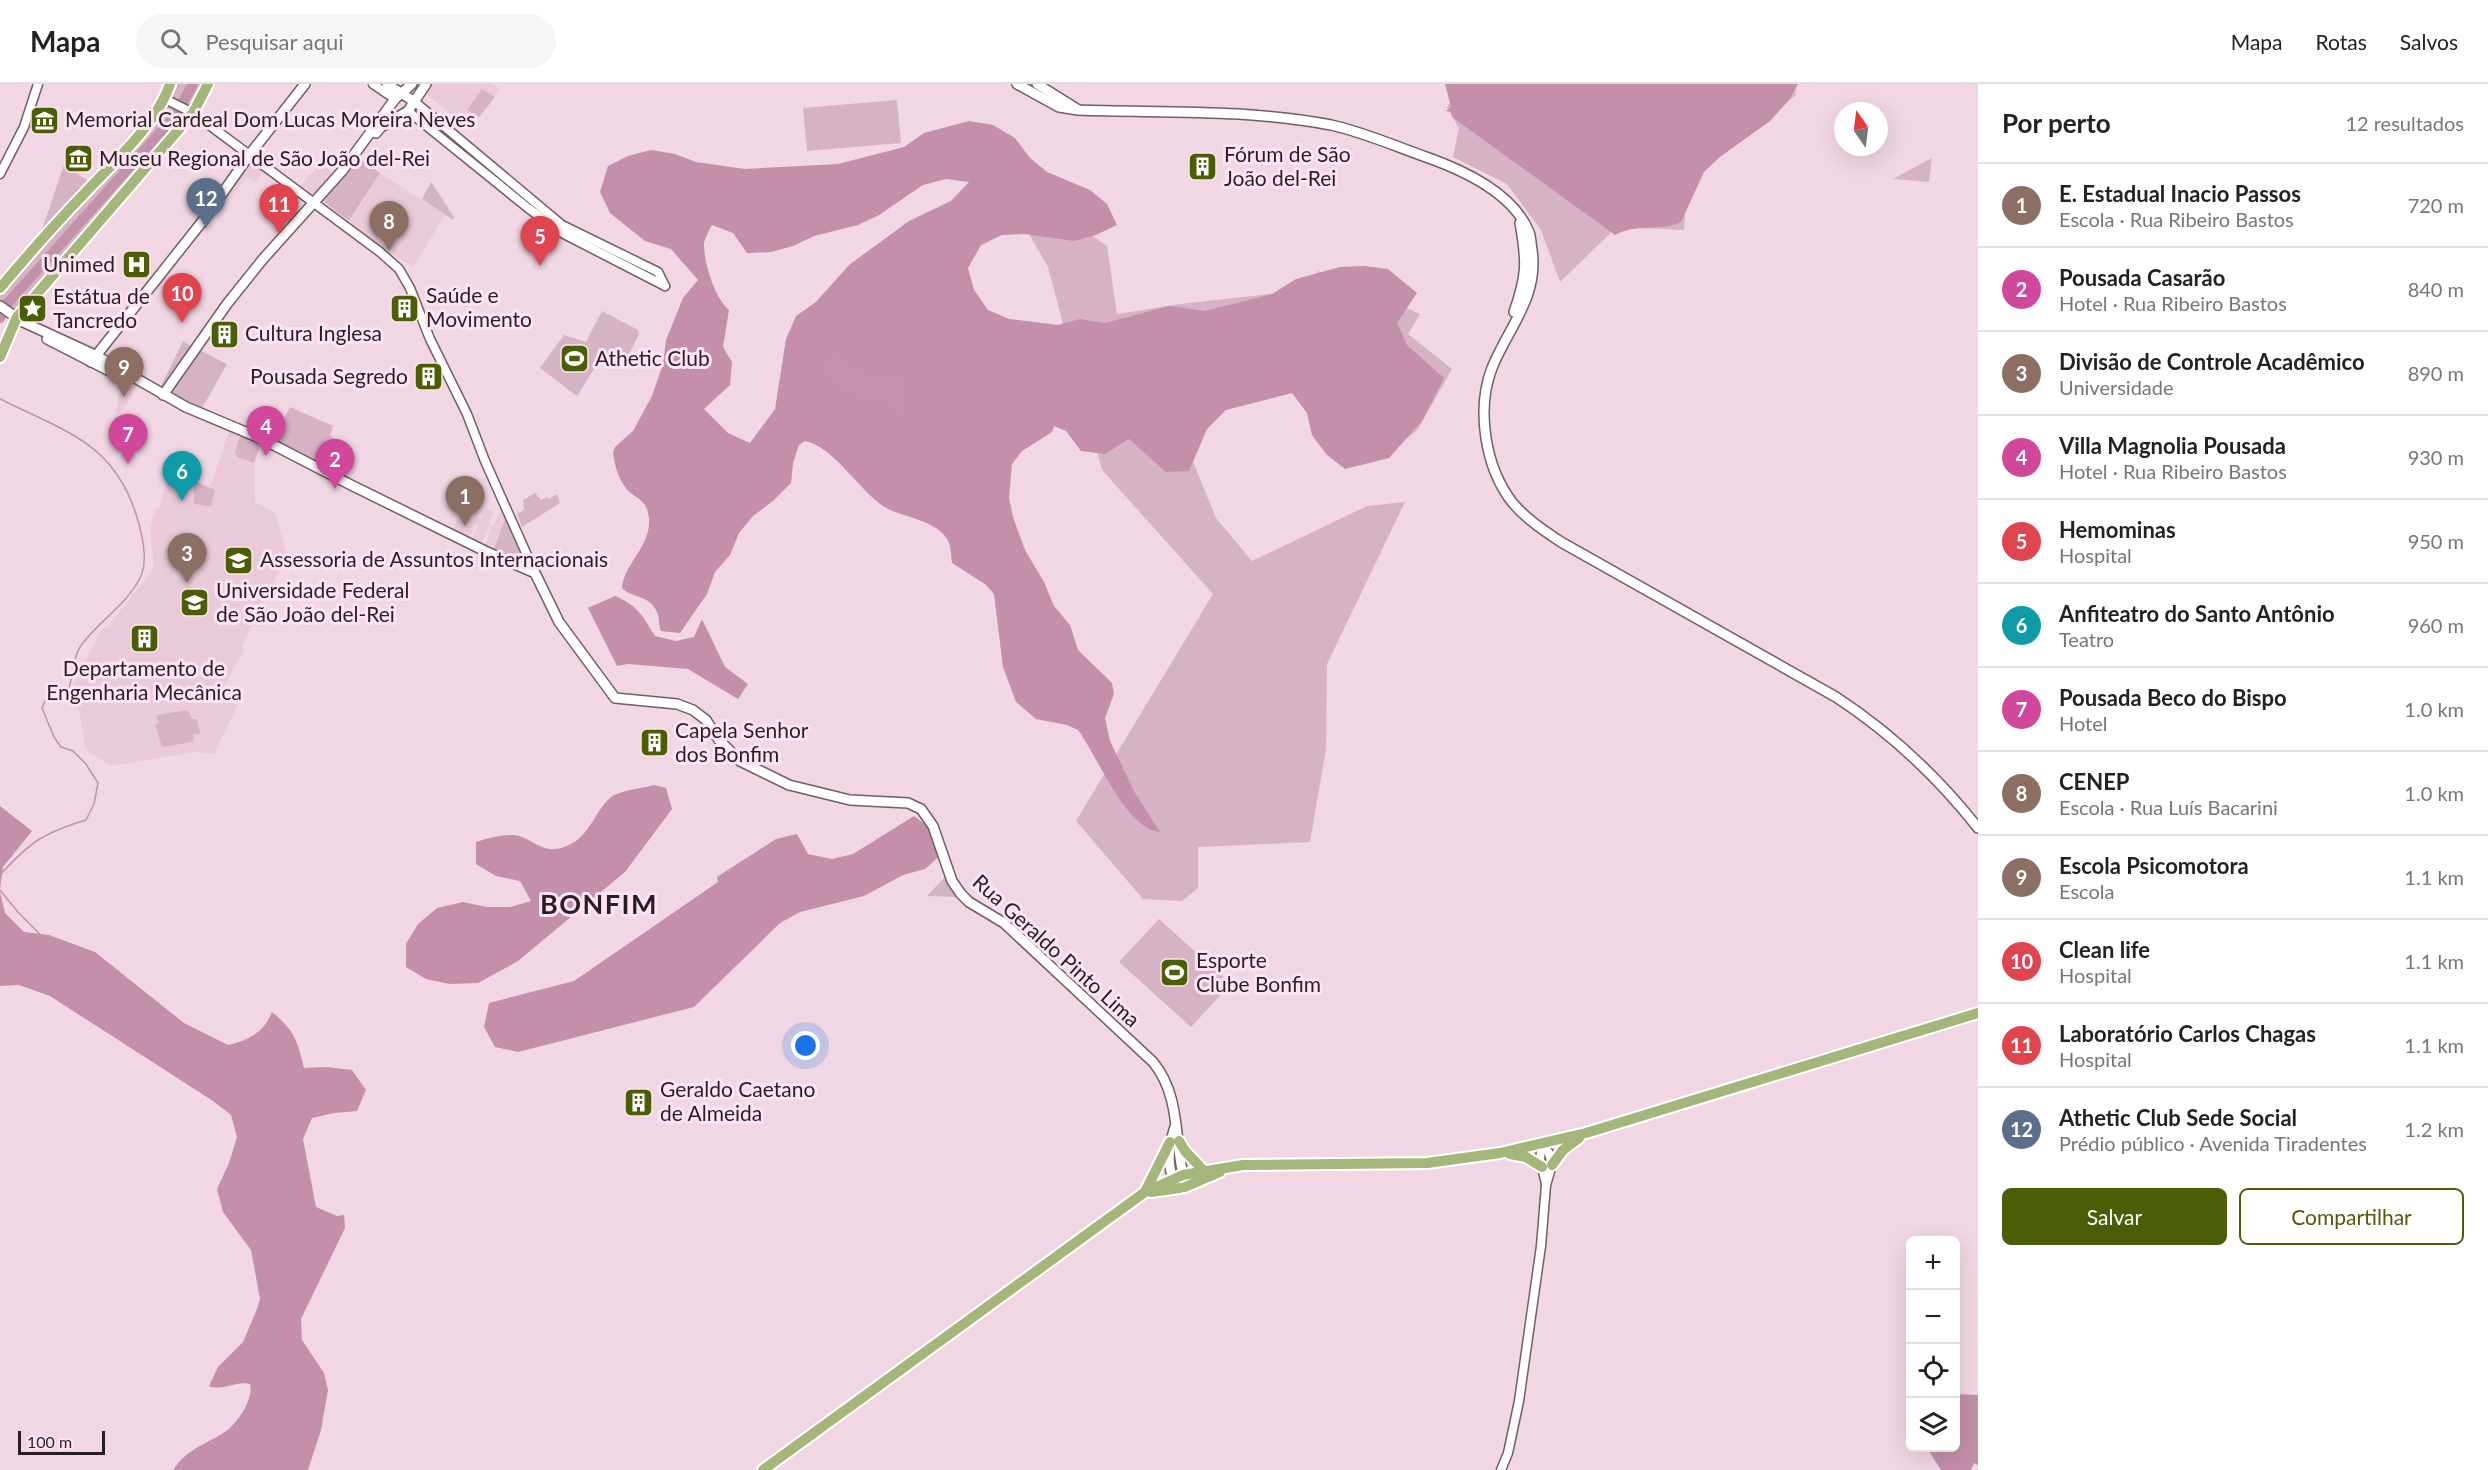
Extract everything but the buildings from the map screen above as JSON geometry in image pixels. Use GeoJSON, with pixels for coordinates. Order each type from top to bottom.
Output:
{"type":"FeatureCollection","features":[{"type":"Feature","properties":{"kind":"highway"},"geometry":{"type":"LineString","coordinates":[[0,288],[35,245],[132,142],[167,100],[170,84]]}},
{"type":"Feature","properties":{"kind":"highway"},"geometry":{"type":"LineString","coordinates":[[0,357],[9,313],[190,111],[208,84]]}},
{"type":"Feature","properties":{"kind":"highway"},"geometry":{"type":"LineString","coordinates":[[1180,1182],[1203,1170],[1228,1167],[1427,1163],[1500,1153],[1586,1133],[1978,1013]]}},
{"type":"Feature","properties":{"kind":"highway"},"geometry":{"type":"LineString","coordinates":[[1500,1153],[1526,1156],[1547,1166],[1567,1146],[1586,1133]]}},
{"type":"Feature","properties":{"kind":"highway"},"geometry":{"type":"LineString","coordinates":[[1145,1192],[1175,1142],[1203,1170]]}},
{"type":"Feature","properties":{"kind":"highway"},"geometry":{"type":"LineString","coordinates":[[763,1470],[1145,1192],[1228,1167]]}},
{"type":"Feature","properties":{"kind":"main road"},"geometry":{"type":"LineString","coordinates":[[93,359],[205,218],[250,154],[305,84]]}},
{"type":"Feature","properties":{"kind":"main road"},"geometry":{"type":"LineString","coordinates":[[387,84],[398,95],[408,111]]}},
{"type":"Feature","properties":{"kind":"main road"},"geometry":{"type":"LineString","coordinates":[[163,395],[196,346],[263,259],[315,204],[363,144],[398,95],[412,84]]}},
{"type":"Feature","properties":{"kind":"main road"},"geometry":{"type":"LineString","coordinates":[[363,144],[381,127],[408,111],[426,84]]}},
{"type":"Feature","properties":{"kind":"main road"},"geometry":{"type":"LineString","coordinates":[[1017,84],[1059,107],[1078,110],[1246,115],[1334,126],[1397,146],[1457,169],[1496,193],[1509,204],[1519,218],[1527,258],[1524,283],[1507,337],[1492,368],[1485,394],[1487,442],[1499,480],[1512,502],[1540,528],[1561,542],[1836,696],[1864,715],[1914,757],[1978,828]]}},
{"type":"Feature","properties":{"kind":"main road"},"geometry":{"type":"LineString","coordinates":[[1037,84],[1078,110]]}},
{"type":"Feature","properties":{"kind":"main road"},"geometry":{"type":"LineString","coordinates":[[398,95],[415,102]]}},
{"type":"Feature","properties":{"kind":"main road"},"geometry":{"type":"LineString","coordinates":[[381,127],[385,114]]}},
{"type":"Feature","properties":{"kind":"main road"},"geometry":{"type":"LineString","coordinates":[[9,313],[93,359],[157,389],[163,395],[186,407],[262,439],[360,490],[535,573]]}},
{"type":"Feature","properties":{"kind":"main road","name":"Rua Geraldo Pinto Lima"},"geometry":{"type":"LineString","coordinates":[[535,573],[559,622],[615,698],[657,701],[684,706],[699,714],[725,747],[740,761],[789,785],[850,800],[908,803],[921,809],[929,820],[952,881],[961,894],[969,902],[1004,923],[1162,1072],[1172,1095],[1180,1182]]}},
{"type":"Feature","properties":{"kind":"street"},"geometry":{"type":"LineString","coordinates":[[0,174],[24,127],[38,84]]}},
{"type":"Feature","properties":{"kind":"street"},"geometry":{"type":"LineString","coordinates":[[373,84],[398,95]]}},
{"type":"Feature","properties":{"kind":"street"},"geometry":{"type":"LineString","coordinates":[[167,100],[190,111],[250,154],[388,259],[401,272],[420,309],[430,339],[467,414],[485,461],[535,573]]}},
{"type":"Feature","properties":{"kind":"street"},"geometry":{"type":"LineString","coordinates":[[408,111],[562,233],[665,286],[658,272],[562,225],[415,102]]}},
{"type":"Feature","properties":{"kind":"street"},"geometry":{"type":"LineString","coordinates":[[1503,1467],[1519,1401],[1541,1246],[1547,1166],[1540,1156],[1542,1144]]}},
{"type":"Feature","properties":{"kind":"shaded area"},"geometry":{"type":"Polygon","coordinates":[[[178,84],[205,84],[193,107],[172,97],[178,84]]]}},
{"type":"Feature","properties":{"kind":"shaded area"},"geometry":{"type":"Polygon","coordinates":[[[431,84],[492,84],[500,89],[478,118],[468,127],[425,93],[431,84]]]}},
{"type":"Feature","properties":{"kind":"shaded area"},"geometry":{"type":"Polygon","coordinates":[[[1445,84],[1798,84],[1789,100],[1770,121],[1720,157],[1704,172],[1681,222],[1665,227],[1631,229],[1615,235],[1452,117],[1451,112],[1446,111],[1451,107],[1445,84]]]}},
{"type":"Feature","properties":{"kind":"shaded area"},"geometry":{"type":"Polygon","coordinates":[[[1469,84],[1795,84],[1796,95],[1717,157],[1687,189],[1684,230],[1617,227],[1560,282],[1541,230],[1507,184],[1453,157],[1459,128],[1447,107],[1453,98],[1469,84]]]}},
{"type":"Feature","properties":{"kind":"shaded area"},"geometry":{"type":"Polygon","coordinates":[[[482,89],[495,97],[479,117],[467,110],[482,89]]]}},
{"type":"Feature","properties":{"kind":"shaded area"},"geometry":{"type":"Polygon","coordinates":[[[897,100],[901,143],[807,151],[803,108],[897,100]]]}},
{"type":"Feature","properties":{"kind":"shaded area"},"geometry":{"type":"Polygon","coordinates":[[[166,106],[187,115],[16,313],[0,304],[0,293],[166,106]]]}},
{"type":"Feature","properties":{"kind":"shaded area"},"geometry":{"type":"Polygon","coordinates":[[[969,121],[993,125],[1015,138],[1030,158],[1047,172],[1090,190],[1107,204],[1117,225],[1096,235],[1074,241],[1025,234],[1002,235],[981,245],[968,268],[974,290],[988,310],[1009,319],[1058,325],[1080,319],[1105,323],[1169,306],[1205,311],[1272,294],[1296,279],[1340,267],[1364,266],[1388,269],[1417,293],[1397,323],[1407,345],[1444,378],[1422,421],[1389,458],[1345,469],[1327,455],[1312,435],[1307,413],[1292,393],[1226,410],[1207,429],[1189,471],[1166,472],[1129,439],[1105,454],[1081,451],[1066,431],[1054,426],[1052,432],[1022,451],[1012,464],[1009,498],[1025,550],[1044,582],[1054,606],[1070,625],[1078,650],[1112,683],[1114,694],[1105,718],[1110,741],[1135,793],[1160,832],[1147,828],[1124,805],[1078,730],[1067,725],[1036,719],[1016,702],[1003,667],[994,594],[985,584],[952,563],[950,545],[945,536],[932,525],[883,506],[864,490],[836,460],[816,445],[805,441],[799,445],[793,463],[791,483],[753,516],[739,533],[730,555],[715,572],[707,594],[680,633],[661,631],[654,606],[622,588],[627,571],[646,538],[649,519],[646,506],[625,487],[620,479],[613,452],[615,447],[633,431],[652,396],[663,364],[666,340],[683,298],[698,280],[671,249],[645,241],[610,213],[600,192],[608,166],[628,156],[651,150],[675,154],[696,162],[745,169],[838,164],[904,147],[924,133],[969,121]],[[946,179],[923,185],[879,215],[858,225],[814,236],[793,246],[771,252],[747,253],[733,233],[712,225],[704,242],[705,255],[715,290],[729,310],[723,347],[732,362],[730,385],[704,409],[728,433],[750,443],[775,409],[786,339],[796,316],[816,302],[849,265],[909,221],[951,201],[969,182],[946,179]]]}},
{"type":"Feature","properties":{"kind":"shaded area"},"geometry":{"type":"Polygon","coordinates":[[[358,157],[380,173],[349,221],[323,201],[358,157]]]}},
{"type":"Feature","properties":{"kind":"shaded area"},"geometry":{"type":"Polygon","coordinates":[[[1932,158],[1929,182],[1893,179],[1932,158]]]}},
{"type":"Feature","properties":{"kind":"shaded area"},"geometry":{"type":"Polygon","coordinates":[[[251,159],[265,169],[256,183],[247,177],[214,219],[207,214],[251,159]]]}},
{"type":"Feature","properties":{"kind":"shaded area"},"geometry":{"type":"Polygon","coordinates":[[[321,163],[332,173],[315,193],[310,194],[300,186],[321,163]]]}},
{"type":"Feature","properties":{"kind":"shaded area"},"geometry":{"type":"Polygon","coordinates":[[[64,165],[90,182],[39,238],[64,165]]]}},
{"type":"Feature","properties":{"kind":"shaded area"},"geometry":{"type":"Polygon","coordinates":[[[380,173],[445,215],[413,267],[350,222],[380,173]]]}},
{"type":"Feature","properties":{"kind":"shaded area"},"geometry":{"type":"Polygon","coordinates":[[[431,182],[454,217],[453,220],[422,199],[431,182]]]}},
{"type":"Feature","properties":{"kind":"shaded area"},"geometry":{"type":"Polygon","coordinates":[[[1033,195],[1107,246],[1117,314],[1180,304],[1305,290],[1318,271],[1420,314],[1408,334],[1452,369],[1418,429],[1393,451],[1303,392],[1223,402],[1191,457],[1216,518],[1252,561],[1367,506],[1405,502],[1327,664],[1326,749],[1310,842],[1198,847],[1198,888],[1182,901],[1143,899],[1076,821],[1213,594],[1102,470],[1048,267],[1018,215],[1033,195]]]}},
{"type":"Feature","properties":{"kind":"shaded area","name":"Athetic Club"},"geometry":{"type":"Polygon","coordinates":[[[602,311],[638,330],[639,334],[624,364],[604,353],[577,396],[540,368],[564,335],[586,342],[602,311]]]}},
{"type":"Feature","properties":{"kind":"shaded area"},"geometry":{"type":"Polygon","coordinates":[[[183,341],[193,347],[165,389],[161,386],[183,341]]]}},
{"type":"Feature","properties":{"kind":"shaded area"},"geometry":{"type":"Polygon","coordinates":[[[197,349],[227,364],[202,408],[169,392],[197,349]]]}},
{"type":"Feature","properties":{"kind":"shaded area"},"geometry":{"type":"Polygon","coordinates":[[[827,350],[840,352],[858,368],[881,377],[900,371],[911,383],[905,413],[895,419],[885,406],[856,401],[842,393],[823,371],[827,350]]]}},
{"type":"Feature","properties":{"kind":"shaded area"},"geometry":{"type":"Polygon","coordinates":[[[128,382],[136,387],[120,414],[115,411],[119,403],[117,399],[128,382]]]}},
{"type":"Feature","properties":{"kind":"shaded area"},"geometry":{"type":"Polygon","coordinates":[[[290,407],[333,426],[330,436],[335,439],[323,465],[273,441],[290,407]]]}},
{"type":"Feature","properties":{"kind":"shaded area","name":"Universidade Federal de São João del-Rei"},"geometry":{"type":"Polygon","coordinates":[[[230,429],[262,440],[254,463],[255,502],[275,513],[287,555],[242,646],[244,651],[218,695],[238,705],[214,754],[193,752],[111,766],[86,750],[74,684],[101,630],[108,626],[154,568],[150,529],[155,511],[160,507],[169,471],[210,487],[230,429]]]}},
{"type":"Feature","properties":{"kind":"shaded area"},"geometry":{"type":"Polygon","coordinates":[[[244,433],[262,440],[254,463],[237,457],[235,453],[238,441],[244,433]]]}},
{"type":"Feature","properties":{"kind":"shaded area"},"geometry":{"type":"Polygon","coordinates":[[[194,481],[215,490],[211,506],[194,504],[194,481]]]}},
{"type":"Feature","properties":{"kind":"shaded area"},"geometry":{"type":"Polygon","coordinates":[[[535,493],[541,500],[547,497],[549,499],[557,494],[560,503],[522,527],[517,514],[524,510],[523,500],[535,493]]]}},
{"type":"Feature","properties":{"kind":"shaded area"},"geometry":{"type":"Polygon","coordinates":[[[465,504],[480,511],[477,518],[481,519],[486,509],[494,512],[489,524],[493,526],[502,507],[507,516],[492,548],[485,545],[491,529],[488,528],[481,544],[472,540],[478,525],[475,524],[470,536],[453,529],[457,519],[465,522],[468,516],[461,513],[465,504]]]}},
{"type":"Feature","properties":{"kind":"shaded area"},"geometry":{"type":"Polygon","coordinates":[[[506,517],[526,560],[525,563],[519,564],[493,550],[506,517]]]}},
{"type":"Feature","properties":{"kind":"shaded area"},"geometry":{"type":"Polygon","coordinates":[[[615,596],[639,612],[655,636],[676,641],[694,637],[702,619],[725,667],[748,684],[738,699],[688,669],[628,664],[617,666],[588,608],[615,596]]]}},
{"type":"Feature","properties":{"kind":"shaded area"},"geometry":{"type":"Polygon","coordinates":[[[188,710],[192,719],[197,719],[200,734],[194,734],[193,742],[162,747],[155,724],[158,723],[157,715],[188,710]]]}},
{"type":"Feature","properties":{"kind":"shaded area"},"geometry":{"type":"Polygon","coordinates":[[[654,785],[666,788],[672,809],[625,872],[518,961],[478,983],[450,984],[426,979],[406,967],[406,944],[418,924],[437,908],[463,902],[487,907],[510,907],[531,901],[520,881],[496,876],[476,864],[476,842],[511,835],[522,837],[547,848],[558,849],[579,838],[604,804],[613,796],[654,785]]]}},
{"type":"Feature","properties":{"kind":"shaded area"},"geometry":{"type":"Polygon","coordinates":[[[0,806],[32,831],[3,867],[0,889],[0,806]]]}},
{"type":"Feature","properties":{"kind":"shaded area"},"geometry":{"type":"Polygon","coordinates":[[[914,816],[926,825],[944,852],[925,869],[903,875],[864,896],[800,912],[780,923],[694,1007],[518,1052],[495,1047],[484,1027],[489,1003],[574,981],[718,882],[717,877],[776,839],[797,834],[808,854],[832,859],[853,854],[914,816]]]}},
{"type":"Feature","properties":{"kind":"shaded area"},"geometry":{"type":"Polygon","coordinates":[[[945,877],[948,886],[957,897],[927,896],[945,877]]]}},
{"type":"Feature","properties":{"kind":"shaded area"},"geometry":{"type":"Polygon","coordinates":[[[0,892],[5,913],[24,932],[49,935],[95,952],[184,1023],[228,1045],[242,1041],[260,1030],[272,1012],[286,1025],[294,1037],[304,1068],[327,1067],[352,1070],[366,1090],[357,1111],[312,1118],[303,1139],[316,1207],[337,1216],[344,1215],[345,1228],[301,1319],[302,1340],[324,1373],[328,1390],[321,1430],[308,1470],[173,1470],[185,1456],[229,1429],[248,1402],[251,1390],[250,1384],[245,1383],[219,1388],[209,1386],[218,1367],[243,1342],[260,1299],[251,1250],[223,1212],[217,1189],[229,1163],[237,1137],[231,1115],[213,1101],[50,996],[19,985],[0,986],[0,892]]]}},
{"type":"Feature","properties":{"kind":"shaded area","name":"Esporte Clube Bonfim"},"geometry":{"type":"Polygon","coordinates":[[[1159,919],[1231,984],[1191,1027],[1119,962],[1159,919]]]}},
{"type":"Feature","properties":{"kind":"shaded area"},"geometry":{"type":"Polygon","coordinates":[[[1960,1394],[1978,1395],[1978,1465],[1974,1463],[1971,1470],[1941,1470],[1930,1452],[1960,1452],[1960,1394]]]}},
{"type":"Feature","properties":{"kind":"waterway"},"geometry":{"type":"LineString","coordinates":[[0,318],[7,304],[175,116],[193,84]]}},
{"type":"Feature","properties":{"kind":"waterway"},"geometry":{"type":"LineString","coordinates":[[0,399],[68,432],[103,458],[118,475],[130,497],[141,530],[144,559],[140,578],[134,588],[80,647],[68,691],[50,690],[42,708],[54,737],[61,747],[73,751],[86,764],[98,783],[94,804],[86,820],[59,829],[38,840],[20,854],[0,875]]}},
{"type":"Feature","properties":{"kind":"waterway"},"geometry":{"type":"LineString","coordinates":[[0,890],[17,911],[71,966],[112,993],[140,1021],[243,1089]]}},
{"type":"Feature","properties":{"kind":"place","name":"Memorial Cardeal Dom Lucas Moreira Neves"},"geometry":{"type":"Point","coordinates":[44,120]}},
{"type":"Feature","properties":{"kind":"place","name":"Museu Regional de São João del-Rei"},"geometry":{"type":"Point","coordinates":[78,159]}},
{"type":"Feature","properties":{"kind":"place","name":"Fórum de São João del-Rei"},"geometry":{"type":"Point","coordinates":[1203,167]}},
{"type":"Feature","properties":{"kind":"place","name":"Athetic Club Sede Social"},"geometry":{"type":"Point","coordinates":[206,228]}},
{"type":"Feature","properties":{"kind":"place","name":"Laboratório Carlos Chagas"},"geometry":{"type":"Point","coordinates":[279,234]}},
{"type":"Feature","properties":{"kind":"place","name":"CENEP"},"geometry":{"type":"Point","coordinates":[389,251]}},
{"type":"Feature","properties":{"kind":"place","name":"Unimed"},"geometry":{"type":"Point","coordinates":[136,265]}},
{"type":"Feature","properties":{"kind":"place","name":"Hemominas"},"geometry":{"type":"Point","coordinates":[540,266]}},
{"type":"Feature","properties":{"kind":"place","name":"Saúde e Movimento"},"geometry":{"type":"Point","coordinates":[405,308]}},
{"type":"Feature","properties":{"kind":"place","name":"Estátua de Tancredo"},"geometry":{"type":"Point","coordinates":[32,309]}},
{"type":"Feature","properties":{"kind":"place","name":"Clean life"},"geometry":{"type":"Point","coordinates":[182,323]}},
{"type":"Feature","properties":{"kind":"place","name":"Cultura Inglesa"},"geometry":{"type":"Point","coordinates":[224,334]}},
{"type":"Feature","properties":{"kind":"place","name":"Athetic Club"},"geometry":{"type":"Point","coordinates":[574,359]}},
{"type":"Feature","properties":{"kind":"place","name":"Pousada Segredo"},"geometry":{"type":"Point","coordinates":[429,377]}},
{"type":"Feature","properties":{"kind":"place","name":"Escola Psicomotora"},"geometry":{"type":"Point","coordinates":[124,397]}},
{"type":"Feature","properties":{"kind":"place","name":"Villa Magnolia Pousada"},"geometry":{"type":"Point","coordinates":[266,456]}},
{"type":"Feature","properties":{"kind":"place","name":"Pousada Beco do Bispo"},"geometry":{"type":"Point","coordinates":[128,464]}},
{"type":"Feature","properties":{"kind":"place","name":"Pousada Casarão"},"geometry":{"type":"Point","coordinates":[335,489]}},
{"type":"Feature","properties":{"kind":"place","name":"Anfiteatro do Santo Antônio"},"geometry":{"type":"Point","coordinates":[182,501]}},
{"type":"Feature","properties":{"kind":"place","name":"E. Estadual Inacio Passos"},"geometry":{"type":"Point","coordinates":[465,526]}},
{"type":"Feature","properties":{"kind":"place","name":"Assessoria de Assuntos Internacionais"},"geometry":{"type":"Point","coordinates":[239,560]}},
{"type":"Feature","properties":{"kind":"place","name":"Divisão de Controle Acadêmico"},"geometry":{"type":"Point","coordinates":[187,583]}},
{"type":"Feature","properties":{"kind":"place","name":"Universidade Federal de São João del-Rei"},"geometry":{"type":"Point","coordinates":[195,603]}},
{"type":"Feature","properties":{"kind":"place","name":"Departamento de Engenharia Mecânica"},"geometry":{"type":"Point","coordinates":[144,638]}},
{"type":"Feature","properties":{"kind":"place","name":"Capela Senhor dos Bonfim"},"geometry":{"type":"Point","coordinates":[654,743]}},
{"type":"Feature","properties":{"kind":"place","name":"Esporte Clube Bonfim"},"geometry":{"type":"Point","coordinates":[1175,973]}},
{"type":"Feature","properties":{"kind":"place","name":"Geraldo Caetano de Almeida"},"geometry":{"type":"Point","coordinates":[639,1102]}},
{"type":"Feature","properties":{"kind":"district","name":"BONFIM"},"geometry":{"type":"Point","coordinates":[599,905]}}]}
